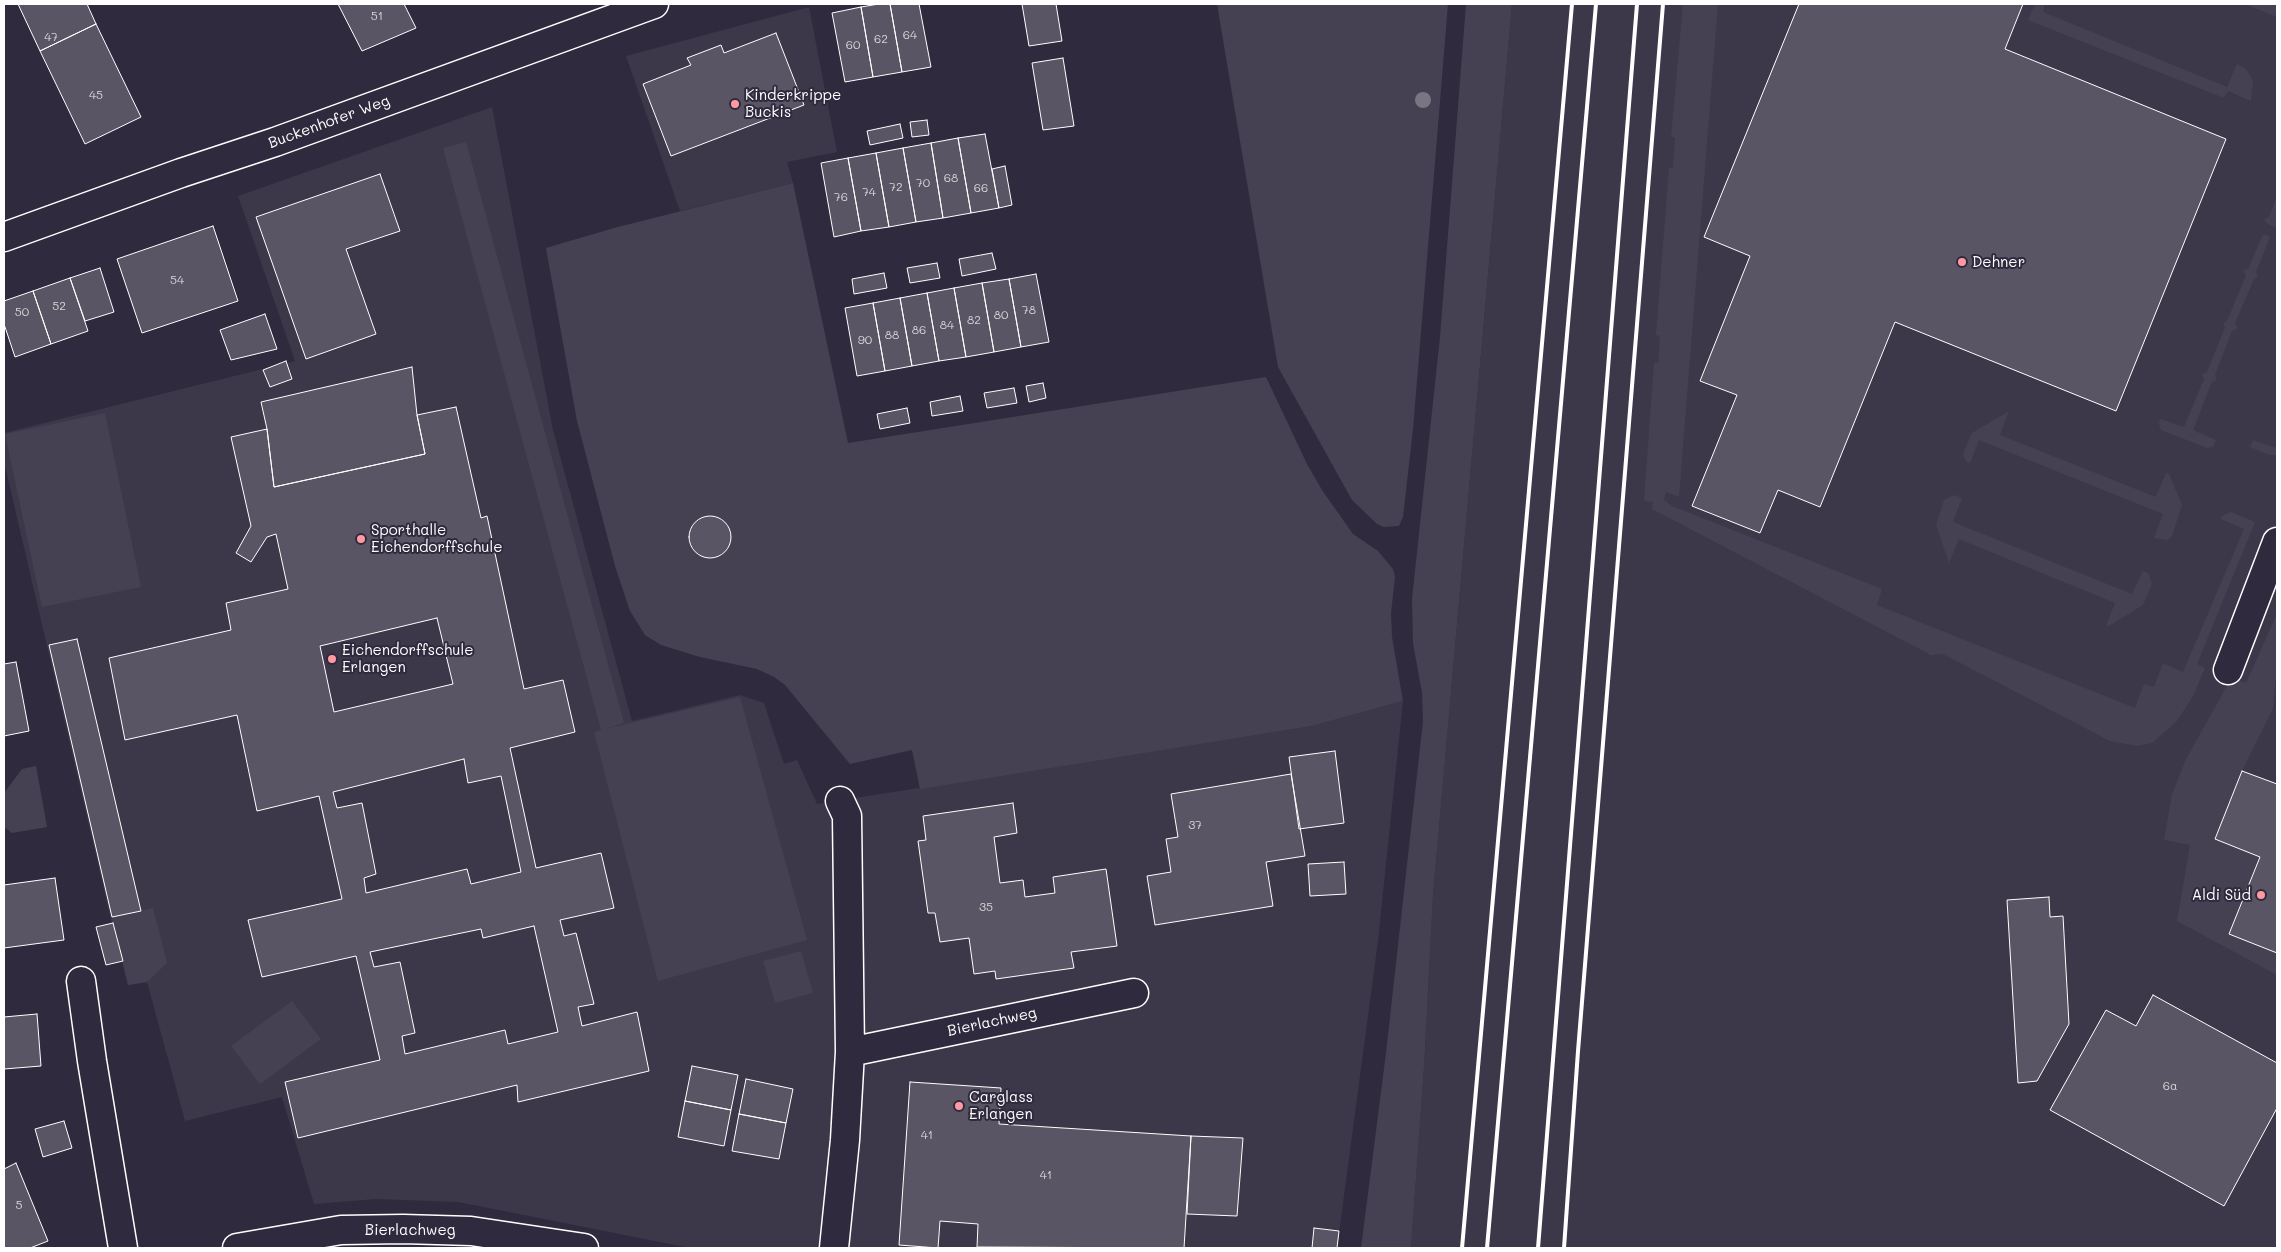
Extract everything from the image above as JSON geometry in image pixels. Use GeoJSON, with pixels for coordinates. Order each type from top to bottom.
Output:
{"type":"FeatureCollection","features":[{"type":"Feature","properties":{"kind":"street","name":"Buckenhofer Weg"},"geometry":{"type":"LineString","coordinates":[[4,237],[654,4]]}},
{"type":"Feature","properties":{"kind":"street"},"geometry":{"type":"LineString","coordinates":[[2228,670],[2277,542]]}},
{"type":"Feature","properties":{"kind":"street"},"geometry":{"type":"LineString","coordinates":[[834,1248],[845,1140],[850,1052],[847,816],[840,801]]}},
{"type":"Feature","properties":{"kind":"street"},"geometry":{"type":"LineString","coordinates":[[81,981],[92,1061],[123,1248]]}},
{"type":"Feature","properties":{"kind":"street","name":"Bierlachweg"},"geometry":{"type":"LineString","coordinates":[[850,1052],[1134,993]]}},
{"type":"Feature","properties":{"kind":"street","name":"Bierlachweg"},"geometry":{"type":"LineString","coordinates":[[237,1248],[341,1230],[403,1229],[471,1231],[584,1248]]}},
{"type":"Feature","properties":{"kind":"shaded area"},"geometry":{"type":"Polygon","coordinates":[[[1217,4],[1448,4],[1413,429],[1403,517],[1399,526],[1384,527],[1377,524],[1352,500],[1278,367],[1217,4]]]}},
{"type":"Feature","properties":{"kind":"shaded area"},"geometry":{"type":"Polygon","coordinates":[[[1466,4],[1512,4],[1433,895],[1424,1068],[1411,1248],[1361,1248],[1386,1053],[1423,721],[1422,693],[1413,643],[1412,599],[1440,337],[1466,4]]]}},
{"type":"Feature","properties":{"kind":"shaded area"},"geometry":{"type":"Polygon","coordinates":[[[1512,4],[2277,4],[2277,1248],[1411,1248],[1424,1068],[1433,895],[1512,4]]]}},
{"type":"Feature","properties":{"kind":"shaded area"},"geometry":{"type":"Polygon","coordinates":[[[1683,4],[1718,4],[1679,497],[1666,492],[1664,500],[1672,506],[1882,589],[1877,605],[2135,708],[2144,684],[2154,687],[2163,663],[2183,672],[2244,529],[2221,519],[2222,516],[2231,512],[2255,522],[2197,664],[2205,668],[2193,696],[2177,721],[2152,743],[2137,746],[2110,741],[1943,654],[1931,655],[1652,509],[1653,502],[1644,501],[1654,363],[1658,363],[1660,336],[1656,335],[1669,168],[1673,168],[1675,138],[1671,137],[1683,4]]]}},
{"type":"Feature","properties":{"kind":"shaded area"},"geometry":{"type":"Polygon","coordinates":[[[2035,4],[2045,4],[2043,12],[2227,87],[2237,64],[2246,69],[2253,81],[2251,101],[2228,91],[2224,98],[2028,20],[2035,4]]]}},
{"type":"Feature","properties":{"kind":"shaded area"},"geometry":{"type":"Polygon","coordinates":[[[2245,4],[2277,4],[2277,17],[2245,4]]]}},
{"type":"Feature","properties":{"kind":"shaded area","name":"Kinderkrippe Buckis"},"geometry":{"type":"Polygon","coordinates":[[[809,7],[837,152],[787,162],[793,183],[680,211],[626,56],[809,7]]]}},
{"type":"Feature","properties":{"kind":"shaded area","name":"Eichendorffschule Erlangen"},"geometry":{"type":"Polygon","coordinates":[[[492,107],[553,430],[632,721],[740,695],[764,703],[784,764],[797,760],[817,804],[1312,726],[1403,701],[1378,941],[1337,1248],[690,1248],[458,1202],[376,1199],[314,1204],[282,1097],[185,1121],[147,982],[128,985],[111,920],[4,462],[4,433],[295,361],[238,196],[492,107]]]}},
{"type":"Feature","properties":{"kind":"shaded area"},"geometry":{"type":"Polygon","coordinates":[[[466,142],[624,723],[605,729],[740,697],[807,940],[658,981],[594,732],[601,730],[443,148],[466,142]]]}},
{"type":"Feature","properties":{"kind":"shaded area"},"geometry":{"type":"Polygon","coordinates":[[[793,183],[848,443],[1266,377],[1307,464],[1322,490],[1353,534],[1378,551],[1393,569],[1395,577],[1391,613],[1392,637],[1403,701],[1312,726],[920,789],[912,750],[850,764],[785,685],[774,677],[757,669],[700,657],[661,645],[645,635],[630,611],[615,566],[577,421],[546,248],[614,228],[793,183]]]}},
{"type":"Feature","properties":{"kind":"shaded area"},"geometry":{"type":"Polygon","coordinates":[[[2277,196],[2277,226],[2275,227],[2266,223],[2264,219],[2269,217],[2277,196]]]}},
{"type":"Feature","properties":{"kind":"shaded area"},"geometry":{"type":"Polygon","coordinates":[[[2263,234],[2270,237],[2256,272],[2258,276],[2254,279],[2235,323],[2238,328],[2232,331],[2215,375],[2217,380],[2212,382],[2193,430],[2216,440],[2213,447],[2207,448],[2161,430],[2160,419],[2184,427],[2204,379],[2202,375],[2207,372],[2225,327],[2223,323],[2227,321],[2246,275],[2243,270],[2248,269],[2263,234]]]}},
{"type":"Feature","properties":{"kind":"shaded area"},"geometry":{"type":"Polygon","coordinates":[[[2009,411],[2000,435],[2156,497],[2166,473],[2169,474],[2182,505],[2172,536],[2167,540],[2154,538],[2163,514],[1979,440],[1970,463],[1966,461],[1963,454],[1972,433],[2009,411]]]}},
{"type":"Feature","properties":{"kind":"shaded area"},"geometry":{"type":"Polygon","coordinates":[[[105,413],[141,587],[42,607],[5,434],[105,413]]]}},
{"type":"Feature","properties":{"kind":"shaded area"},"geometry":{"type":"Polygon","coordinates":[[[2253,440],[2276,448],[2277,445],[2277,455],[2270,455],[2250,447],[2253,440]]]}},
{"type":"Feature","properties":{"kind":"shaded area"},"geometry":{"type":"Polygon","coordinates":[[[1954,495],[1962,498],[1953,522],[2132,594],[2143,571],[2148,573],[2152,584],[2143,605],[2106,626],[2115,603],[1959,539],[1949,563],[1936,525],[1944,500],[1954,495]]]}},
{"type":"Feature","properties":{"kind":"shaded area"},"geometry":{"type":"Polygon","coordinates":[[[2277,614],[2277,666],[2273,708],[2242,771],[2215,838],[2260,857],[2230,934],[2277,953],[2277,975],[2177,921],[2190,845],[2164,840],[2172,794],[2186,759],[2231,679],[2246,683],[2277,614]]]}},
{"type":"Feature","properties":{"kind":"shaded area"},"geometry":{"type":"Polygon","coordinates":[[[36,766],[47,827],[12,833],[4,827],[4,793],[22,769],[36,766]]]}},
{"type":"Feature","properties":{"kind":"shaded area"},"geometry":{"type":"Polygon","coordinates":[[[153,908],[167,963],[147,982],[128,985],[112,917],[153,908]]]}},
{"type":"Feature","properties":{"kind":"shaded area"},"geometry":{"type":"Polygon","coordinates":[[[801,951],[813,993],[775,1003],[763,961],[801,951]]]}},
{"type":"Feature","properties":{"kind":"shaded area"},"geometry":{"type":"Polygon","coordinates":[[[292,1001],[321,1039],[260,1084],[231,1046],[292,1001]]]}},
{"type":"Feature","properties":{"kind":"building"},"geometry":{"type":"Polygon","coordinates":[[[18,4],[87,4],[96,24],[40,51],[18,4]]]}},
{"type":"Feature","properties":{"kind":"building"},"geometry":{"type":"Polygon","coordinates":[[[338,4],[404,4],[416,28],[362,51],[338,4]]]}},
{"type":"Feature","properties":{"kind":"building"},"geometry":{"type":"Polygon","coordinates":[[[890,4],[902,72],[873,77],[861,7],[890,4]]]}},
{"type":"Feature","properties":{"kind":"building"},"geometry":{"type":"Polygon","coordinates":[[[890,4],[919,4],[931,67],[902,72],[890,4]]]}},
{"type":"Feature","properties":{"kind":"building"},"geometry":{"type":"Polygon","coordinates":[[[1022,4],[1056,4],[1062,41],[1029,46],[1022,4]]]}},
{"type":"Feature","properties":{"kind":"building","name":"Dehner"},"geometry":{"type":"Polygon","coordinates":[[[1799,4],[2023,4],[2005,49],[2226,139],[2116,411],[1895,322],[1820,507],[1778,490],[1760,533],[1692,506],[1737,395],[1700,381],[1750,256],[1704,237],[1799,4]]]}},
{"type":"Feature","properties":{"kind":"building"},"geometry":{"type":"Polygon","coordinates":[[[861,7],[873,77],[845,82],[832,13],[861,7]]]}},
{"type":"Feature","properties":{"kind":"building"},"geometry":{"type":"Polygon","coordinates":[[[96,24],[141,117],[85,144],[40,51],[96,24]]]}},
{"type":"Feature","properties":{"kind":"building"},"geometry":{"type":"Polygon","coordinates":[[[776,33],[804,105],[671,156],[643,84],[691,65],[687,58],[721,45],[724,53],[776,33]]]}},
{"type":"Feature","properties":{"kind":"building"},"geometry":{"type":"Polygon","coordinates":[[[1063,58],[1074,126],[1043,130],[1032,63],[1063,58]]]}},
{"type":"Feature","properties":{"kind":"building"},"geometry":{"type":"Polygon","coordinates":[[[927,120],[929,135],[912,137],[910,122],[927,120]]]}},
{"type":"Feature","properties":{"kind":"building"},"geometry":{"type":"Polygon","coordinates":[[[900,124],[903,138],[870,145],[867,131],[900,124]]]}},
{"type":"Feature","properties":{"kind":"building"},"geometry":{"type":"Polygon","coordinates":[[[985,134],[999,208],[971,213],[958,138],[985,134]]]}},
{"type":"Feature","properties":{"kind":"building"},"geometry":{"type":"Polygon","coordinates":[[[958,138],[971,213],[943,218],[931,143],[958,138]]]}},
{"type":"Feature","properties":{"kind":"building"},"geometry":{"type":"Polygon","coordinates":[[[931,143],[943,218],[916,222],[903,148],[931,143]]]}},
{"type":"Feature","properties":{"kind":"building"},"geometry":{"type":"Polygon","coordinates":[[[903,148],[916,222],[889,227],[876,153],[903,148]]]}},
{"type":"Feature","properties":{"kind":"building"},"geometry":{"type":"Polygon","coordinates":[[[876,153],[889,227],[861,231],[848,158],[876,153]]]}},
{"type":"Feature","properties":{"kind":"building"},"geometry":{"type":"Polygon","coordinates":[[[848,158],[861,231],[834,237],[821,163],[848,158]]]}},
{"type":"Feature","properties":{"kind":"building"},"geometry":{"type":"Polygon","coordinates":[[[1005,166],[1012,205],[999,208],[992,169],[1005,166]]]}},
{"type":"Feature","properties":{"kind":"building"},"geometry":{"type":"Polygon","coordinates":[[[380,174],[400,231],[346,249],[376,334],[306,359],[256,217],[380,174]]]}},
{"type":"Feature","properties":{"kind":"building"},"geometry":{"type":"Polygon","coordinates":[[[213,226],[238,301],[142,333],[117,259],[213,226]]]}},
{"type":"Feature","properties":{"kind":"building"},"geometry":{"type":"Polygon","coordinates":[[[992,253],[996,269],[962,276],[959,259],[992,253]]]}},
{"type":"Feature","properties":{"kind":"building"},"geometry":{"type":"Polygon","coordinates":[[[937,263],[940,278],[910,283],[907,268],[937,263]]]}},
{"type":"Feature","properties":{"kind":"building"},"geometry":{"type":"Polygon","coordinates":[[[100,268],[114,312],[85,321],[70,278],[100,268]]]}},
{"type":"Feature","properties":{"kind":"building"},"geometry":{"type":"Polygon","coordinates":[[[884,273],[887,288],[854,294],[852,279],[884,273]]]}},
{"type":"Feature","properties":{"kind":"building"},"geometry":{"type":"Polygon","coordinates":[[[1036,274],[1049,342],[1021,347],[1009,279],[1036,274]]]}},
{"type":"Feature","properties":{"kind":"building"},"geometry":{"type":"Polygon","coordinates":[[[70,278],[88,331],[51,344],[33,291],[70,278]]]}},
{"type":"Feature","properties":{"kind":"building"},"geometry":{"type":"Polygon","coordinates":[[[1009,279],[1021,347],[994,352],[982,283],[1009,279]]]}},
{"type":"Feature","properties":{"kind":"building"},"geometry":{"type":"Polygon","coordinates":[[[982,283],[994,352],[966,357],[954,288],[982,283]]]}},
{"type":"Feature","properties":{"kind":"building"},"geometry":{"type":"Polygon","coordinates":[[[954,288],[966,357],[939,361],[927,293],[954,288]]]}},
{"type":"Feature","properties":{"kind":"building"},"geometry":{"type":"Polygon","coordinates":[[[33,291],[51,344],[15,357],[4,324],[4,301],[33,291]]]}},
{"type":"Feature","properties":{"kind":"building"},"geometry":{"type":"Polygon","coordinates":[[[927,293],[939,361],[912,366],[900,298],[927,293]]]}},
{"type":"Feature","properties":{"kind":"building"},"geometry":{"type":"Polygon","coordinates":[[[900,298],[912,366],[885,371],[873,303],[900,298]]]}},
{"type":"Feature","properties":{"kind":"building"},"geometry":{"type":"Polygon","coordinates":[[[873,303],[885,371],[857,376],[845,308],[873,303]]]}},
{"type":"Feature","properties":{"kind":"building"},"geometry":{"type":"Polygon","coordinates":[[[265,314],[277,349],[231,360],[220,330],[265,314]]]}},
{"type":"Feature","properties":{"kind":"building"},"geometry":{"type":"Polygon","coordinates":[[[286,361],[292,379],[270,387],[263,370],[286,361]]]}},
{"type":"Feature","properties":{"kind":"building"},"geometry":{"type":"Polygon","coordinates":[[[412,367],[417,415],[425,454],[274,487],[267,429],[261,402],[412,367]]]}},
{"type":"Feature","properties":{"kind":"building"},"geometry":{"type":"Polygon","coordinates":[[[1043,383],[1046,398],[1029,402],[1026,386],[1043,383]]]}},
{"type":"Feature","properties":{"kind":"building"},"geometry":{"type":"Polygon","coordinates":[[[1014,388],[1017,403],[987,408],[984,393],[1014,388]]]}},
{"type":"Feature","properties":{"kind":"building"},"geometry":{"type":"Polygon","coordinates":[[[960,396],[963,411],[932,416],[930,402],[960,396]]]}},
{"type":"Feature","properties":{"kind":"building"},"geometry":{"type":"Polygon","coordinates":[[[456,407],[481,518],[487,516],[524,689],[563,680],[575,732],[510,748],[536,868],[601,853],[614,908],[560,920],[564,936],[576,933],[594,1004],[578,1007],[582,1026],[637,1012],[649,1071],[518,1102],[517,1085],[298,1138],[285,1082],[380,1060],[356,956],[262,977],[248,920],[342,899],[319,796],[257,811],[237,715],[125,740],[109,658],[231,630],[226,603],[288,589],[276,534],[267,537],[251,562],[236,553],[251,526],[231,437],[267,429],[274,487],[425,454],[417,415],[456,407]],[[437,618],[320,646],[334,712],[453,684],[437,618]],[[464,759],[333,792],[337,808],[362,803],[376,874],[364,878],[366,893],[467,869],[471,884],[521,872],[501,776],[468,783],[464,759]],[[534,926],[483,938],[481,929],[370,952],[374,967],[400,962],[415,1033],[402,1036],[405,1054],[505,1030],[508,1044],[558,1032],[534,926]]]}},
{"type":"Feature","properties":{"kind":"building"},"geometry":{"type":"Polygon","coordinates":[[[907,408],[910,423],[880,429],[877,414],[907,408]]]}},
{"type":"Feature","properties":{"kind":"building"},"geometry":{"type":"Polygon","coordinates":[[[710,516],[725,522],[731,537],[725,552],[710,558],[695,552],[689,537],[695,522],[710,516]]]}},
{"type":"Feature","properties":{"kind":"building"},"geometry":{"type":"Polygon","coordinates":[[[77,639],[141,911],[112,917],[49,645],[77,639]]]}},
{"type":"Feature","properties":{"kind":"building"},"geometry":{"type":"Polygon","coordinates":[[[16,662],[29,731],[4,736],[4,664],[16,662]]]}},
{"type":"Feature","properties":{"kind":"building"},"geometry":{"type":"Polygon","coordinates":[[[1335,751],[1344,823],[1299,829],[1289,757],[1335,751]]]}},
{"type":"Feature","properties":{"kind":"building","name":"Aldi Süd"},"geometry":{"type":"Polygon","coordinates":[[[2242,771],[2277,784],[2277,953],[2229,934],[2260,857],[2215,839],[2242,771]]]}},
{"type":"Feature","properties":{"kind":"building"},"geometry":{"type":"Polygon","coordinates":[[[1291,774],[1305,856],[1266,862],[1273,906],[1155,925],[1147,876],[1171,872],[1166,839],[1178,837],[1171,794],[1291,774]]]}},
{"type":"Feature","properties":{"kind":"building"},"geometry":{"type":"Polygon","coordinates":[[[1013,803],[1017,833],[994,837],[1000,883],[1023,880],[1025,897],[1055,893],[1053,877],[1106,869],[1117,946],[1071,952],[1074,968],[996,979],[995,971],[974,974],[969,938],[940,942],[935,913],[928,913],[918,841],[926,840],[923,816],[1013,803]]]}},
{"type":"Feature","properties":{"kind":"building"},"geometry":{"type":"Polygon","coordinates":[[[1344,862],[1346,894],[1310,896],[1308,864],[1344,862]]]}},
{"type":"Feature","properties":{"kind":"building"},"geometry":{"type":"Polygon","coordinates":[[[55,878],[64,940],[4,948],[4,885],[55,878]]]}},
{"type":"Feature","properties":{"kind":"building"},"geometry":{"type":"Polygon","coordinates":[[[2049,897],[2050,917],[2063,916],[2069,1024],[2037,1081],[2018,1083],[2007,900],[2049,897]]]}},
{"type":"Feature","properties":{"kind":"building"},"geometry":{"type":"Polygon","coordinates":[[[113,923],[123,961],[106,965],[96,927],[113,923]]]}},
{"type":"Feature","properties":{"kind":"building"},"geometry":{"type":"Polygon","coordinates":[[[2153,995],[2277,1063],[2277,1108],[2224,1206],[2050,1110],[2106,1010],[2136,1026],[2153,995]]]}},
{"type":"Feature","properties":{"kind":"building"},"geometry":{"type":"Polygon","coordinates":[[[37,1014],[41,1066],[4,1069],[4,1017],[37,1014]]]}},
{"type":"Feature","properties":{"kind":"building"},"geometry":{"type":"Polygon","coordinates":[[[692,1066],[738,1075],[731,1110],[685,1101],[692,1066]]]}},
{"type":"Feature","properties":{"kind":"building"},"geometry":{"type":"Polygon","coordinates":[[[746,1079],[793,1089],[786,1123],[739,1114],[746,1079]]]}},
{"type":"Feature","properties":{"kind":"building"},"geometry":{"type":"Polygon","coordinates":[[[910,1082],[1001,1088],[999,1124],[1191,1136],[1184,1248],[977,1247],[978,1224],[940,1221],[938,1248],[899,1245],[910,1082]]]}},
{"type":"Feature","properties":{"kind":"building"},"geometry":{"type":"Polygon","coordinates":[[[685,1101],[731,1110],[724,1146],[678,1137],[685,1101]]]}},
{"type":"Feature","properties":{"kind":"building"},"geometry":{"type":"Polygon","coordinates":[[[739,1114],[786,1123],[779,1159],[732,1151],[739,1114]]]}},
{"type":"Feature","properties":{"kind":"building"},"geometry":{"type":"Polygon","coordinates":[[[64,1121],[72,1148],[43,1157],[35,1129],[64,1121]]]}},
{"type":"Feature","properties":{"kind":"building"},"geometry":{"type":"Polygon","coordinates":[[[1191,1136],[1243,1138],[1237,1216],[1187,1214],[1191,1136]]]}},
{"type":"Feature","properties":{"kind":"building"},"geometry":{"type":"Polygon","coordinates":[[[16,1163],[48,1241],[30,1248],[4,1248],[4,1169],[16,1163]]]}},
{"type":"Feature","properties":{"kind":"building"},"geometry":{"type":"Polygon","coordinates":[[[1314,1228],[1339,1231],[1337,1248],[1312,1248],[1314,1228]]]}},
{"type":"Feature","properties":{"kind":"railway"},"geometry":{"type":"LineString","coordinates":[[1462,1248],[1572,4]]}},
{"type":"Feature","properties":{"kind":"railway"},"geometry":{"type":"LineString","coordinates":[[1487,1248],[1596,4]]}},
{"type":"Feature","properties":{"kind":"railway"},"geometry":{"type":"LineString","coordinates":[[1538,1248],[1637,4]]}},
{"type":"Feature","properties":{"kind":"railway"},"geometry":{"type":"LineString","coordinates":[[1564,1248],[1578,1051],[1663,4]]}},
{"type":"Feature","properties":{"kind":"place","name":"Kinderkrippe Buckis"},"geometry":{"type":"Point","coordinates":[735,104]}},
{"type":"Feature","properties":{"kind":"place","name":"Dehner"},"geometry":{"type":"Point","coordinates":[1962,262]}},
{"type":"Feature","properties":{"kind":"place","name":"Sporthalle Eichendorffschule"},"geometry":{"type":"Point","coordinates":[361,539]}},
{"type":"Feature","properties":{"kind":"place","name":"Eichendorffschule Erlangen"},"geometry":{"type":"Point","coordinates":[332,659]}},
{"type":"Feature","properties":{"kind":"place","name":"Aldi Süd"},"geometry":{"type":"Point","coordinates":[2261,895]}},
{"type":"Feature","properties":{"kind":"place","name":"Carglass Erlangen"},"geometry":{"type":"Point","coordinates":[959,1106]}}]}
